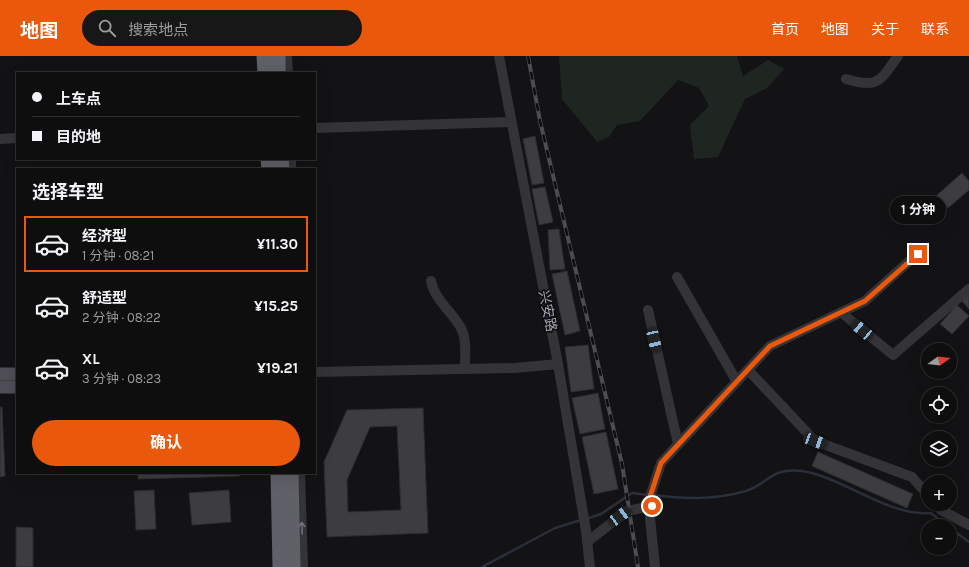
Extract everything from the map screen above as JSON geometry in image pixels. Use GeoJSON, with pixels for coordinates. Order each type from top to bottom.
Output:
{"type":"FeatureCollection","features":[{"type":"Feature","properties":{"kind":"highway"},"geometry":{"type":"LineString","coordinates":[[264,56],[265,72]]}},
{"type":"Feature","properties":{"kind":"highway"},"geometry":{"type":"LineString","coordinates":[[278,56],[278,72]]}},
{"type":"Feature","properties":{"kind":"highway"},"geometry":{"type":"LineString","coordinates":[[278,474],[280,567]]}},
{"type":"Feature","properties":{"kind":"highway"},"geometry":{"type":"LineString","coordinates":[[291,474],[293,567]]}},
{"type":"Feature","properties":{"kind":"main road"},"geometry":{"type":"LineString","coordinates":[[0,374],[16,374]]}},
{"type":"Feature","properties":{"kind":"main road"},"geometry":{"type":"LineString","coordinates":[[0,387],[16,387]]}},
{"type":"Feature","properties":{"kind":"street"},"geometry":{"type":"LineString","coordinates":[[287,56],[288,72]]}},
{"type":"Feature","properties":{"kind":"street","name":"兴安路"},"geometry":{"type":"LineString","coordinates":[[498,56],[558,364],[587,537],[590,567]]}},
{"type":"Feature","properties":{"kind":"street"},"geometry":{"type":"LineString","coordinates":[[846,79],[863,84],[876,82],[882,79],[898,56]]}},
{"type":"Feature","properties":{"kind":"street"},"geometry":{"type":"LineString","coordinates":[[316,128],[511,122]]}},
{"type":"Feature","properties":{"kind":"street"},"geometry":{"type":"LineString","coordinates":[[0,139],[16,138]]}},
{"type":"Feature","properties":{"kind":"street"},"geometry":{"type":"LineString","coordinates":[[655,567],[650,518],[651,499],[661,463],[770,346],[865,301],[918,254]]}},
{"type":"Feature","properties":{"kind":"street"},"geometry":{"type":"LineString","coordinates":[[677,277],[737,382]]}},
{"type":"Feature","properties":{"kind":"street"},"geometry":{"type":"LineString","coordinates":[[431,281],[433,292],[462,329],[465,340],[465,369]]}},
{"type":"Feature","properties":{"kind":"street"},"geometry":{"type":"LineString","coordinates":[[842,313],[893,355],[969,289]]}},
{"type":"Feature","properties":{"kind":"street"},"geometry":{"type":"LineString","coordinates":[[648,310],[678,444]]}},
{"type":"Feature","properties":{"kind":"street"},"geometry":{"type":"LineString","coordinates":[[316,372],[515,368],[558,364]]}},
{"type":"Feature","properties":{"kind":"street"},"geometry":{"type":"LineString","coordinates":[[748,370],[815,441],[912,477],[921,487]]}},
{"type":"Feature","properties":{"kind":"street"},"geometry":{"type":"LineString","coordinates":[[300,474],[303,567]]}},
{"type":"Feature","properties":{"kind":"street"},"geometry":{"type":"LineString","coordinates":[[587,537],[628,511],[651,499]]}},
{"type":"Feature","properties":{"kind":"street"},"geometry":{"type":"LineString","coordinates":[[943,511],[969,525]]}},
{"type":"Feature","properties":{"kind":"shaded area"},"geometry":{"type":"Polygon","coordinates":[[[559,56],[737,56],[743,76],[768,60],[784,69],[767,88],[745,99],[718,157],[694,159],[690,125],[709,106],[699,88],[678,80],[640,121],[617,125],[609,137],[597,142],[562,99],[559,56]]]}},
{"type":"Feature","properties":{"kind":"building"},"geometry":{"type":"Polygon","coordinates":[[[535,136],[544,183],[532,185],[523,139],[535,136]]]}},
{"type":"Feature","properties":{"kind":"building"},"geometry":{"type":"Polygon","coordinates":[[[962,173],[969,181],[969,190],[948,208],[937,195],[962,173]]]}},
{"type":"Feature","properties":{"kind":"building"},"geometry":{"type":"Polygon","coordinates":[[[545,187],[553,222],[539,225],[532,189],[545,187]]]}},
{"type":"Feature","properties":{"kind":"building"},"geometry":{"type":"Polygon","coordinates":[[[559,229],[565,269],[550,270],[548,230],[559,229]]]}},
{"type":"Feature","properties":{"kind":"building"},"geometry":{"type":"Polygon","coordinates":[[[567,271],[580,331],[565,335],[552,274],[567,271]]]}},
{"type":"Feature","properties":{"kind":"building"},"geometry":{"type":"Polygon","coordinates":[[[969,293],[969,309],[961,300],[969,293]]]}},
{"type":"Feature","properties":{"kind":"building"},"geometry":{"type":"Polygon","coordinates":[[[957,305],[969,316],[952,334],[940,324],[957,305]]]}},
{"type":"Feature","properties":{"kind":"building"},"geometry":{"type":"Polygon","coordinates":[[[588,345],[594,389],[571,392],[565,347],[588,345]]]}},
{"type":"Feature","properties":{"kind":"building"},"geometry":{"type":"Polygon","coordinates":[[[598,393],[605,429],[580,434],[572,398],[598,393]]]}},
{"type":"Feature","properties":{"kind":"building"},"geometry":{"type":"Polygon","coordinates":[[[0,407],[2,407],[5,476],[0,477],[0,407]]]}},
{"type":"Feature","properties":{"kind":"building"},"geometry":{"type":"Polygon","coordinates":[[[423,408],[428,533],[327,537],[324,462],[347,410],[423,408]],[[397,426],[370,427],[347,480],[348,512],[401,510],[397,426]]]}},
{"type":"Feature","properties":{"kind":"building"},"geometry":{"type":"Polygon","coordinates":[[[606,432],[618,489],[594,494],[582,437],[606,432]]]}},
{"type":"Feature","properties":{"kind":"building"},"geometry":{"type":"Polygon","coordinates":[[[818,452],[913,494],[907,508],[812,466],[818,452]]]}},
{"type":"Feature","properties":{"kind":"building"},"geometry":{"type":"Polygon","coordinates":[[[138,474],[240,474],[240,476],[138,479],[138,474]]]}},
{"type":"Feature","properties":{"kind":"building"},"geometry":{"type":"Polygon","coordinates":[[[154,490],[156,529],[136,530],[134,491],[154,490]]]}},
{"type":"Feature","properties":{"kind":"building"},"geometry":{"type":"Polygon","coordinates":[[[229,490],[231,522],[192,525],[189,493],[229,490]]]}},
{"type":"Feature","properties":{"kind":"building"},"geometry":{"type":"Polygon","coordinates":[[[16,527],[33,528],[33,567],[16,567],[16,527]]]}},
{"type":"Feature","properties":{"kind":"waterway"},"geometry":{"type":"LineString","coordinates":[[653,495],[700,498],[734,494],[753,488],[783,471],[792,470],[818,475],[898,509],[915,513],[931,513],[938,519]]}},
{"type":"Feature","properties":{"kind":"waterway"},"geometry":{"type":"LineString","coordinates":[[586,519],[601,514],[632,493],[648,495]]}},
{"type":"Feature","properties":{"kind":"waterway"},"geometry":{"type":"LineString","coordinates":[[482,567],[555,528],[581,520]]}},
{"type":"Feature","properties":{"kind":"waterway"},"geometry":{"type":"LineString","coordinates":[[957,533],[969,542]]}},
{"type":"Feature","properties":{"kind":"railway"},"geometry":{"type":"LineString","coordinates":[[528,56],[540,121],[622,464],[638,567]]}},
{"type":"Feature","properties":{"kind":"route"},"geometry":{"type":"LineString","coordinates":[[652,506],[649,500],[661,463],[770,346],[790,338],[865,301],[918,254]]}}]}
